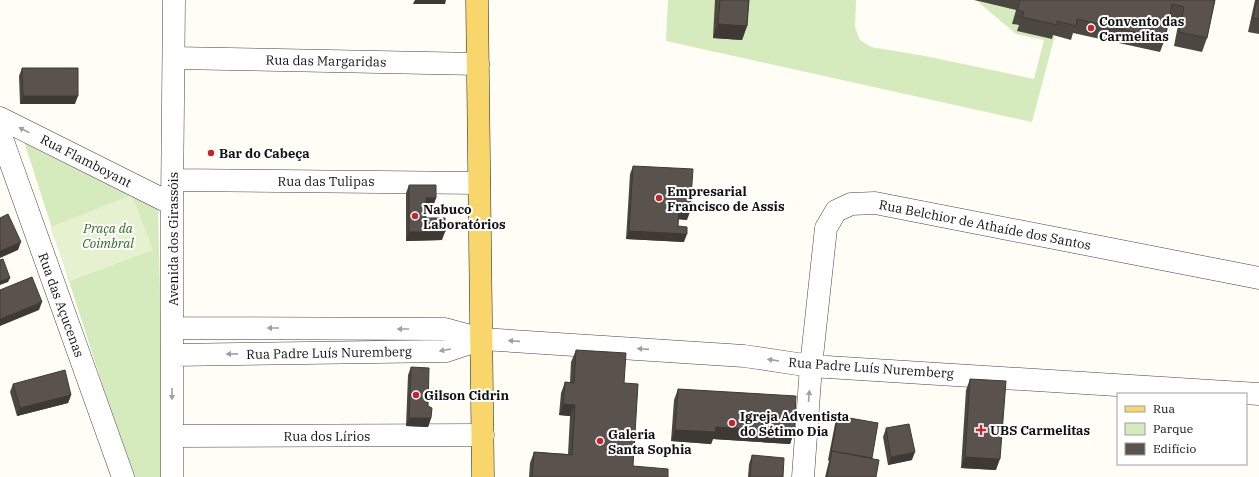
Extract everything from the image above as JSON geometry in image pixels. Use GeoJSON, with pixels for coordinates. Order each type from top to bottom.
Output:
{"type":"FeatureCollection","features":[{"type":"Feature","properties":{"kind":"main road"},"geometry":{"type":"LineString","coordinates":[[477,0],[483,477]]}},
{"type":"Feature","properties":{"kind":"street","name":"Avenida dos Girassóis"},"geometry":{"type":"LineString","coordinates":[[172,477],[174,0]]}},
{"type":"Feature","properties":{"kind":"street","name":"Rua das Margaridas"},"geometry":{"type":"LineString","coordinates":[[174,58],[478,64]]}},
{"type":"Feature","properties":{"kind":"street","name":"Rua Flamboyant"},"geometry":{"type":"LineString","coordinates":[[0,118],[172,204]]}},
{"type":"Feature","properties":{"kind":"street","name":"Rua das Açucenas"},"geometry":{"type":"LineString","coordinates":[[0,133],[123,477]]}},
{"type":"Feature","properties":{"kind":"street","name":"Rua das Tulipas"},"geometry":{"type":"LineString","coordinates":[[173,180],[480,182]]}},
{"type":"Feature","properties":{"kind":"street","name":"Rua Belchior de Athaíde dos Santos"},"geometry":{"type":"LineString","coordinates":[[803,477],[811,366],[826,228],[836,211],[851,204],[875,203],[1259,278]]}},
{"type":"Feature","properties":{"kind":"street","name":"Rua Padre Luís Nuremberg"},"geometry":{"type":"LineString","coordinates":[[173,328],[445,329],[482,339],[744,356],[811,366],[1243,393]]}},
{"type":"Feature","properties":{"kind":"street","name":"Rua Padre Luís Nuremberg"},"geometry":{"type":"LineString","coordinates":[[173,355],[446,351],[482,339]]}},
{"type":"Feature","properties":{"kind":"street","name":"Rua Padre Luís Nuremberg"},"geometry":{"type":"LineString","coordinates":[[1247,393],[1259,394]]}},
{"type":"Feature","properties":{"kind":"street","name":"Rua dos Lírios"},"geometry":{"type":"LineString","coordinates":[[172,436],[483,435]]}},
{"type":"Feature","properties":{"kind":"green space"},"geometry":{"type":"Polygon","coordinates":[[[668,0],[856,0],[855,27],[860,40],[871,47],[925,56],[1034,79],[1044,40],[1016,34],[977,1],[1016,10],[1012,24],[1019,25],[1018,31],[1055,35],[1032,122],[666,41],[668,0]]]}},
{"type":"Feature","properties":{"kind":"green space","name":"Praça da Coimbral"},"geometry":{"type":"Polygon","coordinates":[[[22,135],[158,204],[164,477],[132,477],[22,135]]]}},
{"type":"Feature","properties":{"kind":"green space"},"geometry":{"type":"Polygon","coordinates":[[[132,195],[153,250],[70,281],[50,227],[132,195]]]}},
{"type":"Feature","properties":{"kind":"building"},"geometry":{"type":"Polygon","coordinates":[[[720,0],[749,0],[747,26],[718,24],[720,0]]]}},
{"type":"Feature","properties":{"kind":"building","name":"Convento das Carmelitas"},"geometry":{"type":"Polygon","coordinates":[[[1020,0],[1215,0],[1207,38],[1179,32],[1184,7],[1172,4],[1165,39],[1077,19],[1076,26],[1057,21],[1057,25],[1022,17],[1024,12],[1017,10],[1020,0]]]}},
{"type":"Feature","properties":{"kind":"building"},"geometry":{"type":"Polygon","coordinates":[[[1257,0],[1259,0],[1259,19],[1253,18],[1257,0]]]}},
{"type":"Feature","properties":{"kind":"building"},"geometry":{"type":"Polygon","coordinates":[[[22,68],[78,68],[78,96],[23,96],[22,68]]]}},
{"type":"Feature","properties":{"kind":"building","name":"Empresarial Francisco de Assis"},"geometry":{"type":"Polygon","coordinates":[[[633,166],[693,169],[690,212],[679,211],[678,226],[687,227],[687,234],[629,231],[633,166]]]}},
{"type":"Feature","properties":{"kind":"building","name":"Nabuco Laboratórios"},"geometry":{"type":"Polygon","coordinates":[[[409,185],[436,185],[436,198],[426,198],[426,218],[445,218],[445,232],[409,232],[409,185]]]}},
{"type":"Feature","properties":{"kind":"building"},"geometry":{"type":"Polygon","coordinates":[[[8,214],[21,242],[0,251],[0,218],[8,214]]]}},
{"type":"Feature","properties":{"kind":"building"},"geometry":{"type":"Polygon","coordinates":[[[3,259],[10,278],[0,281],[0,260],[3,259]]]}},
{"type":"Feature","properties":{"kind":"building"},"geometry":{"type":"Polygon","coordinates":[[[32,277],[42,302],[0,319],[0,290],[32,277]]]}},
{"type":"Feature","properties":{"kind":"building","name":"Galeria Santa Sophia"},"geometry":{"type":"Polygon","coordinates":[[[576,350],[626,353],[624,383],[638,384],[633,466],[668,469],[668,477],[532,477],[534,452],[572,455],[575,405],[563,404],[565,382],[574,383],[576,350]]]}},
{"type":"Feature","properties":{"kind":"building","name":"Gilson Cidrin"},"geometry":{"type":"Polygon","coordinates":[[[411,367],[429,368],[428,406],[432,408],[431,418],[409,418],[411,367]]]}},
{"type":"Feature","properties":{"kind":"building"},"geometry":{"type":"Polygon","coordinates":[[[65,370],[71,395],[20,408],[13,384],[65,370]]]}},
{"type":"Feature","properties":{"kind":"building","name":"UBS Carmelitas"},"geometry":{"type":"Polygon","coordinates":[[[970,379],[1006,381],[1000,459],[965,457],[970,379]]]}},
{"type":"Feature","properties":{"kind":"building","name":"Igreja Adventista do Sétimo Dia"},"geometry":{"type":"Polygon","coordinates":[[[678,389],[796,396],[794,432],[716,427],[715,432],[675,430],[678,389]]]}},
{"type":"Feature","properties":{"kind":"building"},"geometry":{"type":"Polygon","coordinates":[[[838,416],[878,423],[872,458],[831,452],[838,416]]]}},
{"type":"Feature","properties":{"kind":"building"},"geometry":{"type":"Polygon","coordinates":[[[909,424],[915,452],[891,457],[886,428],[909,424]]]}},
{"type":"Feature","properties":{"kind":"building"},"geometry":{"type":"Polygon","coordinates":[[[832,451],[879,460],[876,477],[827,477],[832,451]]]}},
{"type":"Feature","properties":{"kind":"building"},"geometry":{"type":"Polygon","coordinates":[[[752,455],[784,458],[783,477],[750,477],[752,455]]]}},
{"type":"Feature","properties":{"kind":"place","name":"Convento das Carmelitas"},"geometry":{"type":"Point","coordinates":[1091,28]}},
{"type":"Feature","properties":{"kind":"place","name":"Bar do Cabeça"},"geometry":{"type":"Point","coordinates":[211,153]}},
{"type":"Feature","properties":{"kind":"place","name":"Empresarial Francisco de Assis"},"geometry":{"type":"Point","coordinates":[659,198]}},
{"type":"Feature","properties":{"kind":"place","name":"Nabuco Laboratórios"},"geometry":{"type":"Point","coordinates":[415,216]}},
{"type":"Feature","properties":{"kind":"place","name":"Gilson Cidrin"},"geometry":{"type":"Point","coordinates":[416,395]}},
{"type":"Feature","properties":{"kind":"place","name":"Igreja Adventista do Sétimo Dia"},"geometry":{"type":"Point","coordinates":[732,423]}},
{"type":"Feature","properties":{"kind":"place","name":"UBS Carmelitas"},"geometry":{"type":"Point","coordinates":[981,430]}},
{"type":"Feature","properties":{"kind":"place","name":"Galeria Santa Sophia"},"geometry":{"type":"Point","coordinates":[600,441]}}]}
